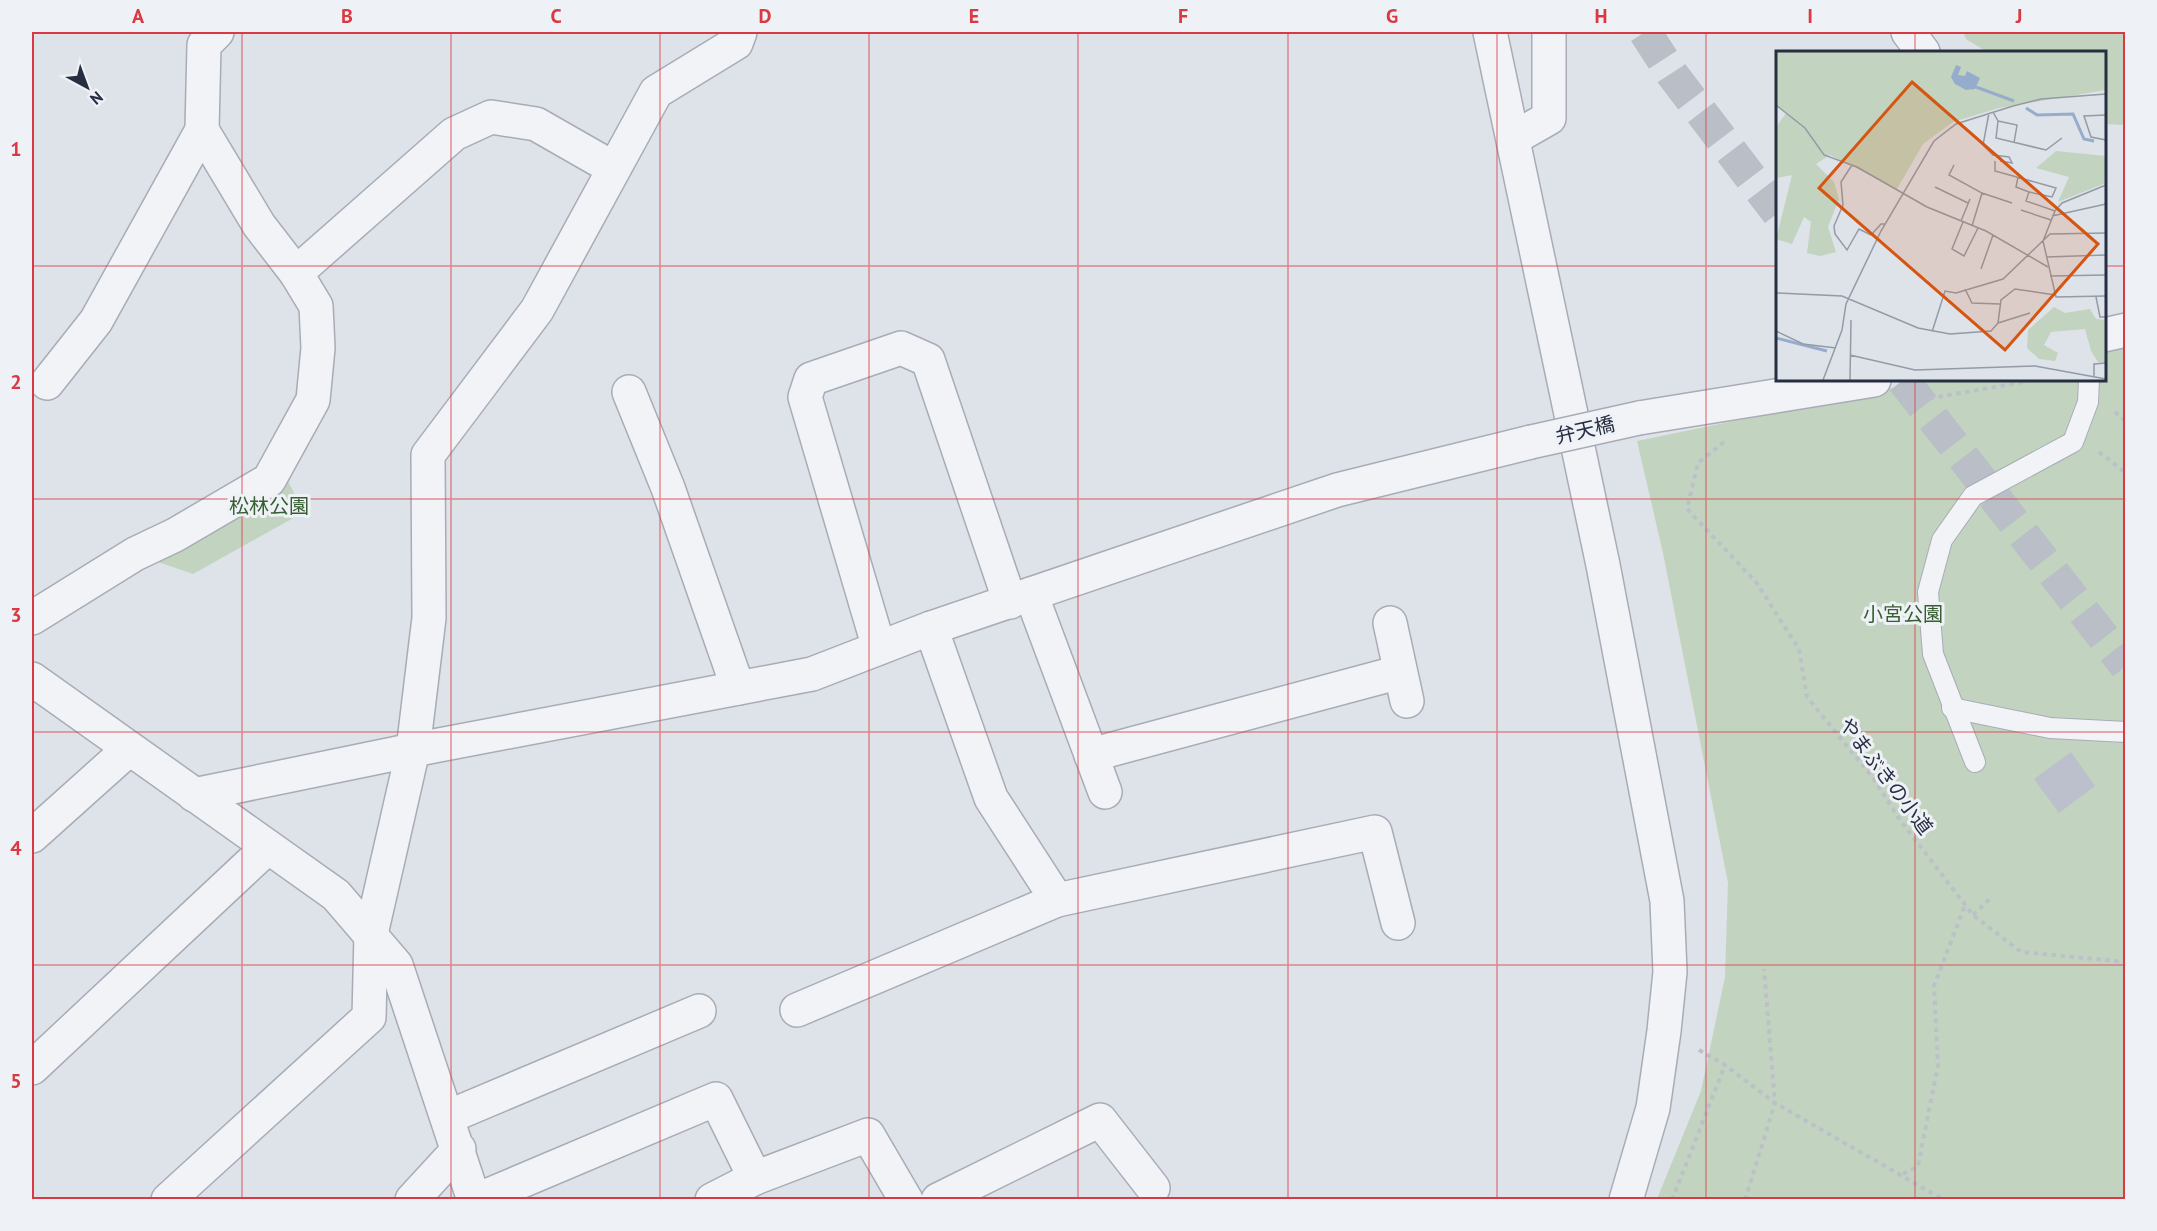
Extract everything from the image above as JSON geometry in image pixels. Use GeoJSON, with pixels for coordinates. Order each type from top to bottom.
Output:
{"type":"FeatureCollection","features":[{"type":"Feature","properties":{"kind":"street"},"geometry":{"type":"LineString","coordinates":[[47,383],[96,321],[202,130],[204,45],[217,32]]}},
{"type":"Feature","properties":{"kind":"street"},"geometry":{"type":"LineString","coordinates":[[168,1200],[369,1017],[371,934],[413,750],[429,618],[428,455],[537,310],[656,92],[736,43],[740,32]]}},
{"type":"Feature","properties":{"kind":"street"},"geometry":{"type":"LineString","coordinates":[[1490,32],[1603,565],[1667,901],[1670,972],[1664,1031],[1653,1108],[1626,1200]]}},
{"type":"Feature","properties":{"kind":"street"},"geometry":{"type":"LineString","coordinates":[[1514,138],[1549,117],[1549,32]]}},
{"type":"Feature","properties":{"kind":"street"},"geometry":{"type":"LineString","coordinates":[[1908,32],[1922,51]]}},
{"type":"Feature","properties":{"kind":"street"},"geometry":{"type":"LineString","coordinates":[[296,273],[454,134],[491,117],[536,124],[613,168]]}},
{"type":"Feature","properties":{"kind":"street"},"geometry":{"type":"LineString","coordinates":[[32,618],[135,554],[175,536],[269,480],[313,400],[318,348],[316,306],[296,273],[259,225],[202,130]]}},
{"type":"Feature","properties":{"kind":"street"},"geometry":{"type":"LineString","coordinates":[[2106,335],[2126,330]]}},
{"type":"Feature","properties":{"kind":"street"},"geometry":{"type":"LineString","coordinates":[[879,648],[805,397],[811,379],[901,348],[928,360],[1021,598],[1091,755],[1105,792]]}},
{"type":"Feature","properties":{"kind":"street","name":"弁天橋"},"geometry":{"type":"LineString","coordinates":[[194,795],[413,750],[812,675],[931,628],[1337,490],[1639,418],[1868,381]]}},
{"type":"Feature","properties":{"kind":"street"},"geometry":{"type":"LineString","coordinates":[[629,392],[668,488],[738,688]]}},
{"type":"Feature","properties":{"kind":"street"},"geometry":{"type":"LineString","coordinates":[[1091,755],[1404,687],[1390,623]]}},
{"type":"Feature","properties":{"kind":"street"},"geometry":{"type":"LineString","coordinates":[[931,628],[991,798],[1057,900]]}},
{"type":"Feature","properties":{"kind":"street"},"geometry":{"type":"LineString","coordinates":[[32,679],[336,895],[371,934],[396,965],[476,1200],[716,1099],[755,1178]]}},
{"type":"Feature","properties":{"kind":"street"},"geometry":{"type":"LineString","coordinates":[[32,836],[129,749]]}},
{"type":"Feature","properties":{"kind":"street"},"geometry":{"type":"LineString","coordinates":[[797,1010],[1057,900],[1376,832],[1398,923]]}},
{"type":"Feature","properties":{"kind":"street"},"geometry":{"type":"LineString","coordinates":[[32,1068],[268,847]]}},
{"type":"Feature","properties":{"kind":"street"},"geometry":{"type":"LineString","coordinates":[[448,1117],[699,1011]]}},
{"type":"Feature","properties":{"kind":"street"},"geometry":{"type":"LineString","coordinates":[[938,1200],[1100,1120],[1153,1188]]}},
{"type":"Feature","properties":{"kind":"street"},"geometry":{"type":"LineString","coordinates":[[712,1200],[755,1178],[868,1135],[906,1200]]}},
{"type":"Feature","properties":{"kind":"street"},"geometry":{"type":"LineString","coordinates":[[412,1200],[459,1149]]}},
{"type":"Feature","properties":{"kind":"lane"},"geometry":{"type":"LineString","coordinates":[[1976,762],[1952,708],[1933,654],[1928,592],[1942,540],[1973,496],[2073,442],[2088,402],[2089,381]]}},
{"type":"Feature","properties":{"kind":"lane"},"geometry":{"type":"LineString","coordinates":[[1952,708],[2050,728],[2126,732]]}},
{"type":"Feature","properties":{"kind":"path","name":"やまぶきの小道"},"geometry":{"type":"LineString","coordinates":[[1729,439],[1698,463],[1687,509],[1756,582],[1799,650],[1807,697],[1874,778],[1899,820],[1965,905]]}},
{"type":"Feature","properties":{"kind":"path"},"geometry":{"type":"LineString","coordinates":[[1973,915],[1991,898]]}},
{"type":"Feature","properties":{"kind":"path"},"geometry":{"type":"LineString","coordinates":[[1965,905],[1973,915],[2021,952],[2091,961],[2126,962]]}},
{"type":"Feature","properties":{"kind":"path"},"geometry":{"type":"LineString","coordinates":[[1903,1174],[1918,1166],[1938,1065],[1934,986],[1965,905]]}},
{"type":"Feature","properties":{"kind":"path"},"geometry":{"type":"LineString","coordinates":[[1745,1200],[1775,1103],[1764,969]]}},
{"type":"Feature","properties":{"kind":"path"},"geometry":{"type":"LineString","coordinates":[[1664,1031],[1725,1065],[1775,1103],[1903,1174],[1944,1200]]}},
{"type":"Feature","properties":{"kind":"path"},"geometry":{"type":"LineString","coordinates":[[1672,1200],[1725,1065]]}},
{"type":"Feature","properties":{"kind":"green space"},"geometry":{"type":"Polygon","coordinates":[[[1963,32],[2125,32],[2125,125],[2106,124],[2106,51],[1985,51],[1966,39],[1963,32]]]}},
{"type":"Feature","properties":{"kind":"green space","name":"小宮公園"},"geometry":{"type":"Polygon","coordinates":[[[2125,340],[2125,1199],[1657,1199],[1701,1091],[1725,977],[1728,883],[1663,553],[1637,441],[1928,381],[2106,381],[2106,345],[2125,340]]]}},
{"type":"Feature","properties":{"kind":"green space","name":"松林公園"},"geometry":{"type":"Polygon","coordinates":[[[279,464],[304,512],[193,574],[135,554],[279,464]]]}},
{"type":"Feature","properties":{"kind":"building"},"geometry":{"type":"Polygon","coordinates":[[[2071,752],[2095,786],[2059,813],[2034,779],[2071,752]]]}},
{"type":"Feature","properties":{"kind":"tunnel"},"geometry":{"type":"LineString","coordinates":[[1645,32],[1672,74],[1776,210]]}},
{"type":"Feature","properties":{"kind":"tunnel"},"geometry":{"type":"LineString","coordinates":[[1904,381],[2126,666]]}}]}
